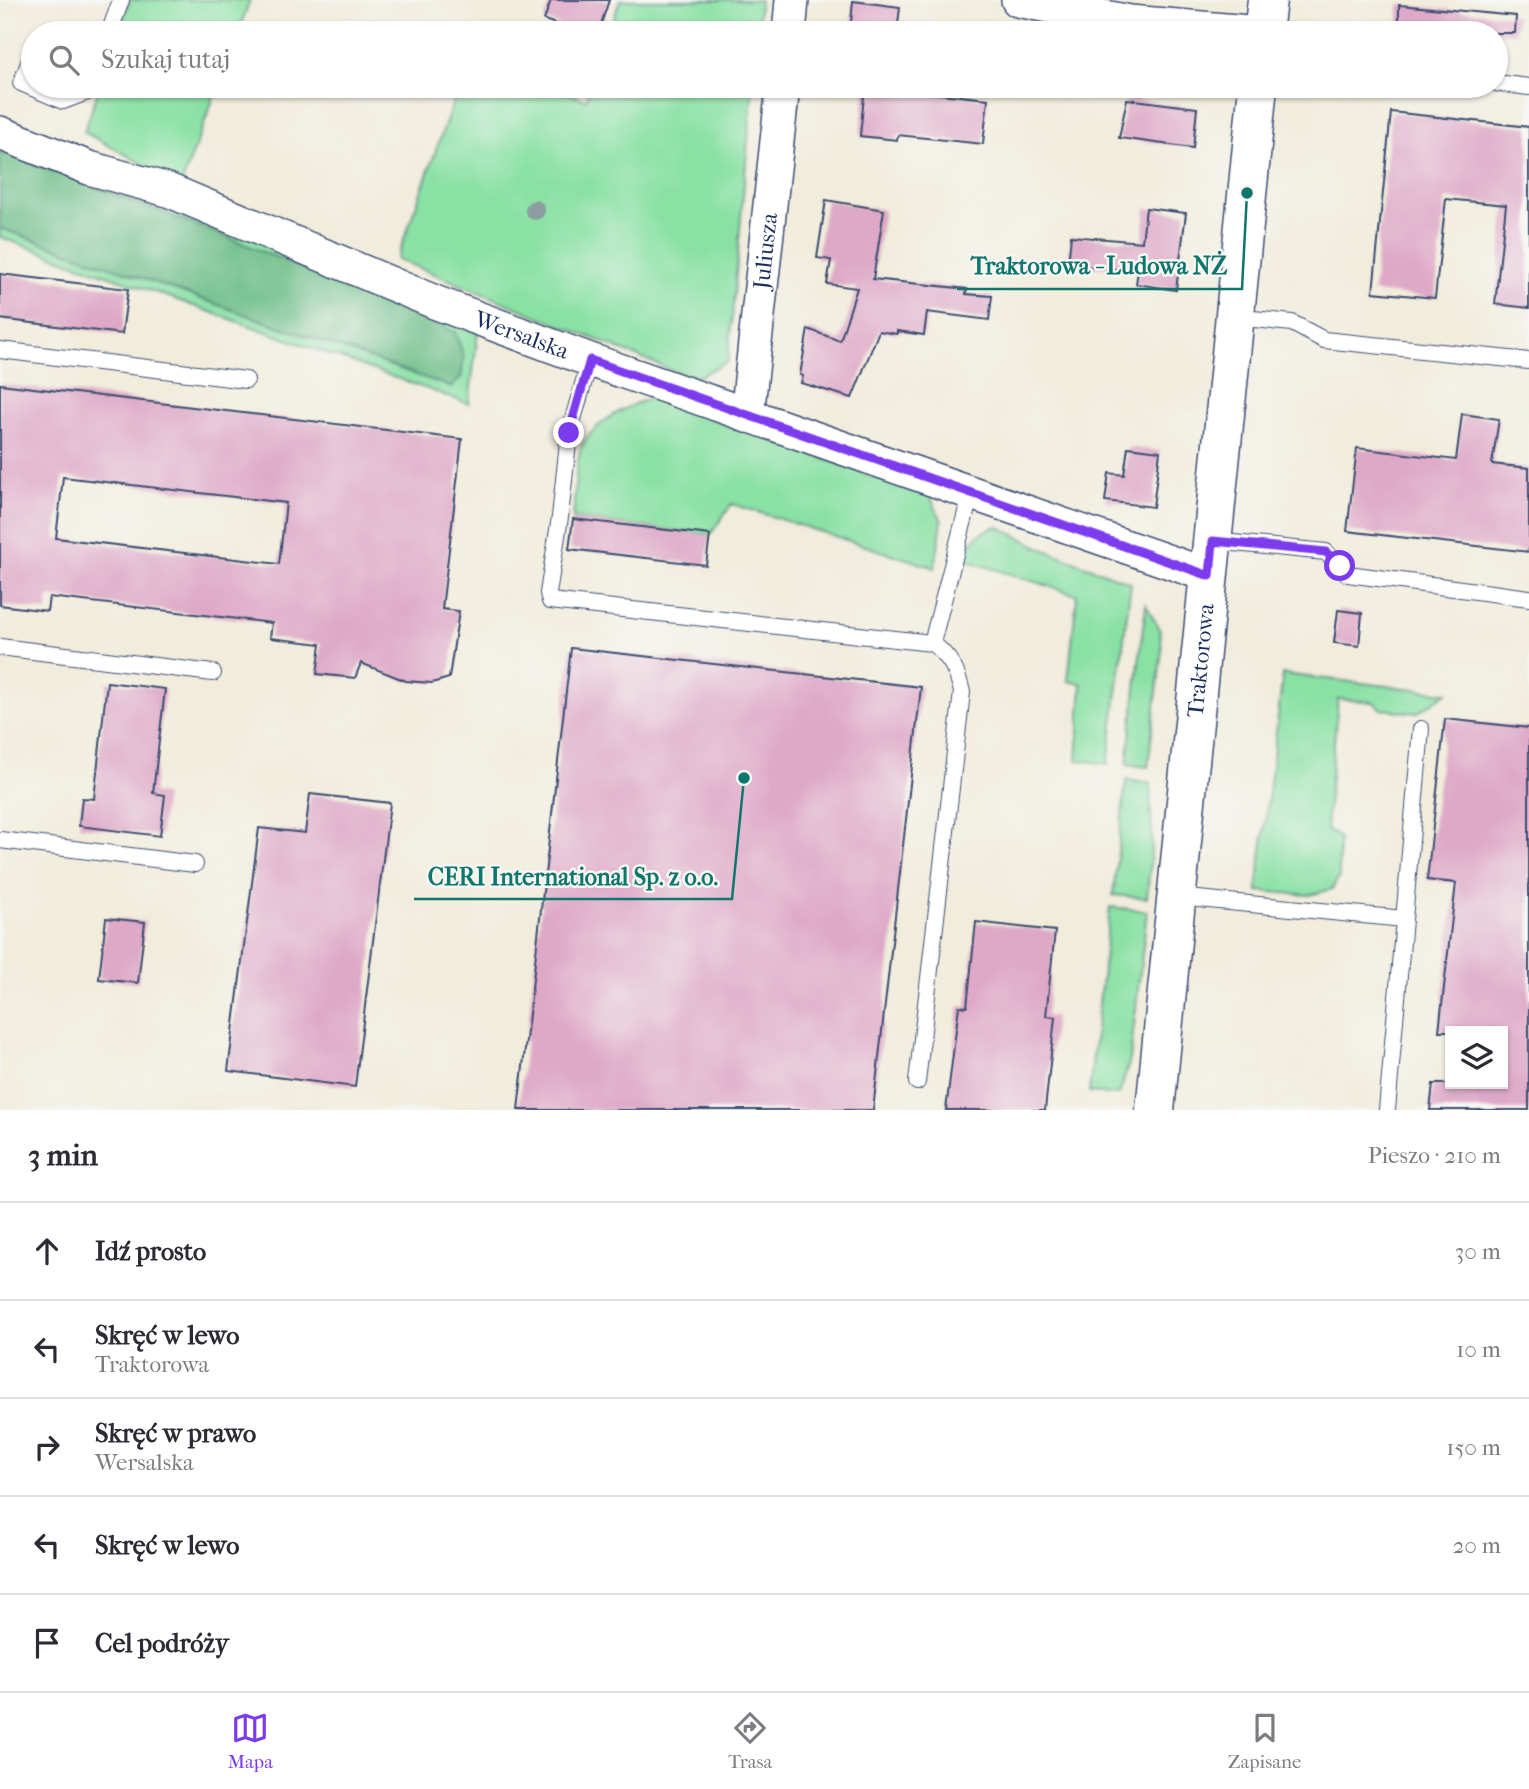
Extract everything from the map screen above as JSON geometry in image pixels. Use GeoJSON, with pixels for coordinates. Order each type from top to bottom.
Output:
{"type":"FeatureCollection","features":[{"type":"Feature","properties":{"kind":"street"},"geometry":{"type":"LineString","coordinates":[[790,21],[792,0]]}},
{"type":"Feature","properties":{"kind":"street"},"geometry":{"type":"LineString","coordinates":[[1018,0],[1125,21]]}},
{"type":"Feature","properties":{"kind":"street"},"geometry":{"type":"LineString","coordinates":[[1264,21],[1267,0]]}},
{"type":"Feature","properties":{"kind":"street","name":"Juliusza"},"geometry":{"type":"LineString","coordinates":[[747,416],[782,98]]}},
{"type":"Feature","properties":{"kind":"street","name":"Traktorowa"},"geometry":{"type":"LineString","coordinates":[[1155,1110],[1257,98]]}},
{"type":"Feature","properties":{"kind":"street","name":"Wersalska"},"geometry":{"type":"LineString","coordinates":[[0,132],[89,168],[168,190],[437,303],[747,416],[971,493],[1212,559]]}},
{"type":"Feature","properties":{"kind":"lane"},"geometry":{"type":"LineString","coordinates":[[113,21],[121,0]]}},
{"type":"Feature","properties":{"kind":"lane"},"geometry":{"type":"LineString","coordinates":[[1508,84],[1529,87]]}},
{"type":"Feature","properties":{"kind":"lane"},"geometry":{"type":"LineString","coordinates":[[1235,317],[1292,323],[1324,340],[1529,361]]}},
{"type":"Feature","properties":{"kind":"lane"},"geometry":{"type":"LineString","coordinates":[[0,350],[246,380]]}},
{"type":"Feature","properties":{"kind":"lane"},"geometry":{"type":"LineString","coordinates":[[590,360],[569,433],[548,593],[550,601],[932,643],[946,654],[958,672],[962,692],[917,1082]]}},
{"type":"Feature","properties":{"kind":"lane"},"geometry":{"type":"LineString","coordinates":[[932,643],[971,493]]}},
{"type":"Feature","properties":{"kind":"lane"},"geometry":{"type":"LineString","coordinates":[[1212,559],[1326,552],[1348,574],[1529,598]]}},
{"type":"Feature","properties":{"kind":"lane"},"geometry":{"type":"LineString","coordinates":[[0,647],[213,673]]}},
{"type":"Feature","properties":{"kind":"lane"},"geometry":{"type":"LineString","coordinates":[[1387,1110],[1421,729]]}},
{"type":"Feature","properties":{"kind":"lane"},"geometry":{"type":"LineString","coordinates":[[0,841],[195,864]]}},
{"type":"Feature","properties":{"kind":"lane"},"geometry":{"type":"LineString","coordinates":[[1178,897],[1404,919]]}},
{"type":"Feature","properties":{"kind":"green space"},"geometry":{"type":"Polygon","coordinates":[[[130,0],[250,0],[242,21],[123,21],[130,0]]]}},
{"type":"Feature","properties":{"kind":"green space"},"geometry":{"type":"Polygon","coordinates":[[[620,0],[760,0],[758,21],[613,21],[620,0]]]}},
{"type":"Feature","properties":{"kind":"green space"},"geometry":{"type":"Polygon","coordinates":[[[96,98],[214,98],[181,185],[84,132],[96,98]]]}},
{"type":"Feature","properties":{"kind":"green space"},"geometry":{"type":"Polygon","coordinates":[[[455,98],[752,98],[728,361],[693,379],[397,259],[455,98]]]}},
{"type":"Feature","properties":{"kind":"green space"},"geometry":{"type":"Polygon","coordinates":[[[0,143],[187,209],[478,332],[469,404],[0,237],[0,143]]]}},
{"type":"Feature","properties":{"kind":"green space"},"geometry":{"type":"Polygon","coordinates":[[[0,151],[230,238],[455,332],[464,357],[461,378],[451,387],[0,228],[0,151]]]}},
{"type":"Feature","properties":{"kind":"green space"},"geometry":{"type":"Polygon","coordinates":[[[651,398],[930,496],[942,521],[935,568],[732,504],[710,535],[573,519],[578,463],[586,439],[601,423],[651,398]]]}},
{"type":"Feature","properties":{"kind":"green space"},"geometry":{"type":"Polygon","coordinates":[[[997,526],[1045,550],[1131,583],[1108,764],[1077,760],[1082,684],[1068,681],[1077,595],[965,560],[975,538],[997,526]]]}},
{"type":"Feature","properties":{"kind":"green space"},"geometry":{"type":"Polygon","coordinates":[[[1146,604],[1160,631],[1162,649],[1148,767],[1127,764],[1146,604]]]}},
{"type":"Feature","properties":{"kind":"green space"},"geometry":{"type":"Polygon","coordinates":[[[1283,674],[1447,693],[1417,713],[1381,709],[1373,702],[1338,699],[1326,829],[1339,838],[1339,877],[1332,889],[1310,895],[1257,891],[1283,674]]]}},
{"type":"Feature","properties":{"kind":"green space"},"geometry":{"type":"Polygon","coordinates":[[[1126,780],[1150,783],[1152,842],[1147,898],[1113,895],[1126,780]]]}},
{"type":"Feature","properties":{"kind":"green space"},"geometry":{"type":"Polygon","coordinates":[[[1110,907],[1147,911],[1130,1060],[1119,1095],[1089,1092],[1110,907]]]}},
{"type":"Feature","properties":{"kind":"building"},"geometry":{"type":"Polygon","coordinates":[[[551,0],[609,0],[602,21],[544,20],[551,0]]]}},
{"type":"Feature","properties":{"kind":"building"},"geometry":{"type":"Polygon","coordinates":[[[853,1],[900,7],[898,21],[851,21],[853,1]]]}},
{"type":"Feature","properties":{"kind":"building"},"geometry":{"type":"Polygon","coordinates":[[[1399,5],[1516,16],[1515,33],[1508,33],[1508,21],[1399,21],[1399,5]]]}},
{"type":"Feature","properties":{"kind":"building"},"geometry":{"type":"Polygon","coordinates":[[[864,98],[988,99],[983,144],[898,135],[897,140],[860,136],[864,98]]]}},
{"type":"Feature","properties":{"kind":"building"},"geometry":{"type":"Polygon","coordinates":[[[1127,99],[1197,108],[1193,148],[1119,138],[1127,99]]]}},
{"type":"Feature","properties":{"kind":"building"},"geometry":{"type":"Polygon","coordinates":[[[1391,112],[1529,127],[1529,308],[1495,304],[1506,205],[1446,199],[1435,298],[1373,292],[1391,112]]]}},
{"type":"Feature","properties":{"kind":"building"},"geometry":{"type":"Polygon","coordinates":[[[826,200],[884,210],[873,279],[967,289],[966,294],[992,296],[989,320],[927,312],[924,335],[879,331],[852,398],[801,383],[808,329],[840,341],[857,288],[827,284],[831,260],[817,258],[826,200]]]}},
{"type":"Feature","properties":{"kind":"building"},"geometry":{"type":"Polygon","coordinates":[[[1146,208],[1186,213],[1176,290],[1136,284],[1138,271],[1068,265],[1071,236],[1142,242],[1146,208]]]}},
{"type":"Feature","properties":{"kind":"building"},"geometry":{"type":"Polygon","coordinates":[[[0,274],[128,289],[122,334],[0,319],[0,274]]]}},
{"type":"Feature","properties":{"kind":"building"},"geometry":{"type":"Polygon","coordinates":[[[0,384],[462,439],[442,609],[459,611],[449,678],[432,683],[406,681],[361,663],[355,678],[317,674],[321,644],[270,638],[272,623],[49,597],[47,611],[0,605],[0,384]],[[63,477],[56,538],[279,564],[286,503],[63,477]]]}},
{"type":"Feature","properties":{"kind":"building"},"geometry":{"type":"Polygon","coordinates":[[[1462,414],[1499,419],[1492,464],[1529,468],[1529,552],[1347,531],[1357,448],[1456,460],[1462,414]]]}},
{"type":"Feature","properties":{"kind":"building"},"geometry":{"type":"Polygon","coordinates":[[[1128,447],[1160,451],[1153,507],[1105,501],[1109,473],[1124,475],[1128,447]]]}},
{"type":"Feature","properties":{"kind":"building"},"geometry":{"type":"Polygon","coordinates":[[[573,519],[710,535],[706,565],[569,549],[573,519]]]}},
{"type":"Feature","properties":{"kind":"building"},"geometry":{"type":"Polygon","coordinates":[[[1338,610],[1362,613],[1359,646],[1334,643],[1338,610]]]}},
{"type":"Feature","properties":{"kind":"building"},"geometry":{"type":"Polygon","coordinates":[[[571,648],[921,687],[873,1110],[518,1110],[571,648]]]}},
{"type":"Feature","properties":{"kind":"building"},"geometry":{"type":"Polygon","coordinates":[[[107,682],[165,689],[153,793],[165,795],[160,836],[79,826],[82,798],[94,799],[107,682]]]}},
{"type":"Feature","properties":{"kind":"building"},"geometry":{"type":"Polygon","coordinates":[[[1445,719],[1529,728],[1529,1110],[1430,1110],[1433,1084],[1445,1084],[1445,1089],[1508,1089],[1508,1026],[1445,1026],[1445,1031],[1439,1031],[1456,883],[1427,880],[1445,719]]]}},
{"type":"Feature","properties":{"kind":"building"},"geometry":{"type":"Polygon","coordinates":[[[310,794],[390,803],[355,1087],[228,1071],[259,828],[305,833],[310,794]]]}},
{"type":"Feature","properties":{"kind":"building"},"geometry":{"type":"Polygon","coordinates":[[[106,918],[145,922],[138,983],[99,979],[106,918]]]}},
{"type":"Feature","properties":{"kind":"building"},"geometry":{"type":"Polygon","coordinates":[[[976,922],[1055,931],[1046,1016],[1055,1017],[1045,1110],[946,1110],[959,1006],[967,1007],[976,922]]]}},
{"type":"Feature","properties":{"kind":"place","name":"Traktorowa - Ludowa NŻ"},"geometry":{"type":"Point","coordinates":[1247,193]}},
{"type":"Feature","properties":{"kind":"place","name":"CERI International Sp. z o.o."},"geometry":{"type":"Point","coordinates":[744,778]}},
{"type":"Feature","properties":{"kind":"route"},"geometry":{"type":"LineString","coordinates":[[569,433],[590,360],[1151,558],[1210,576],[1213,541],[1326,552],[1340,566]]}}]}
